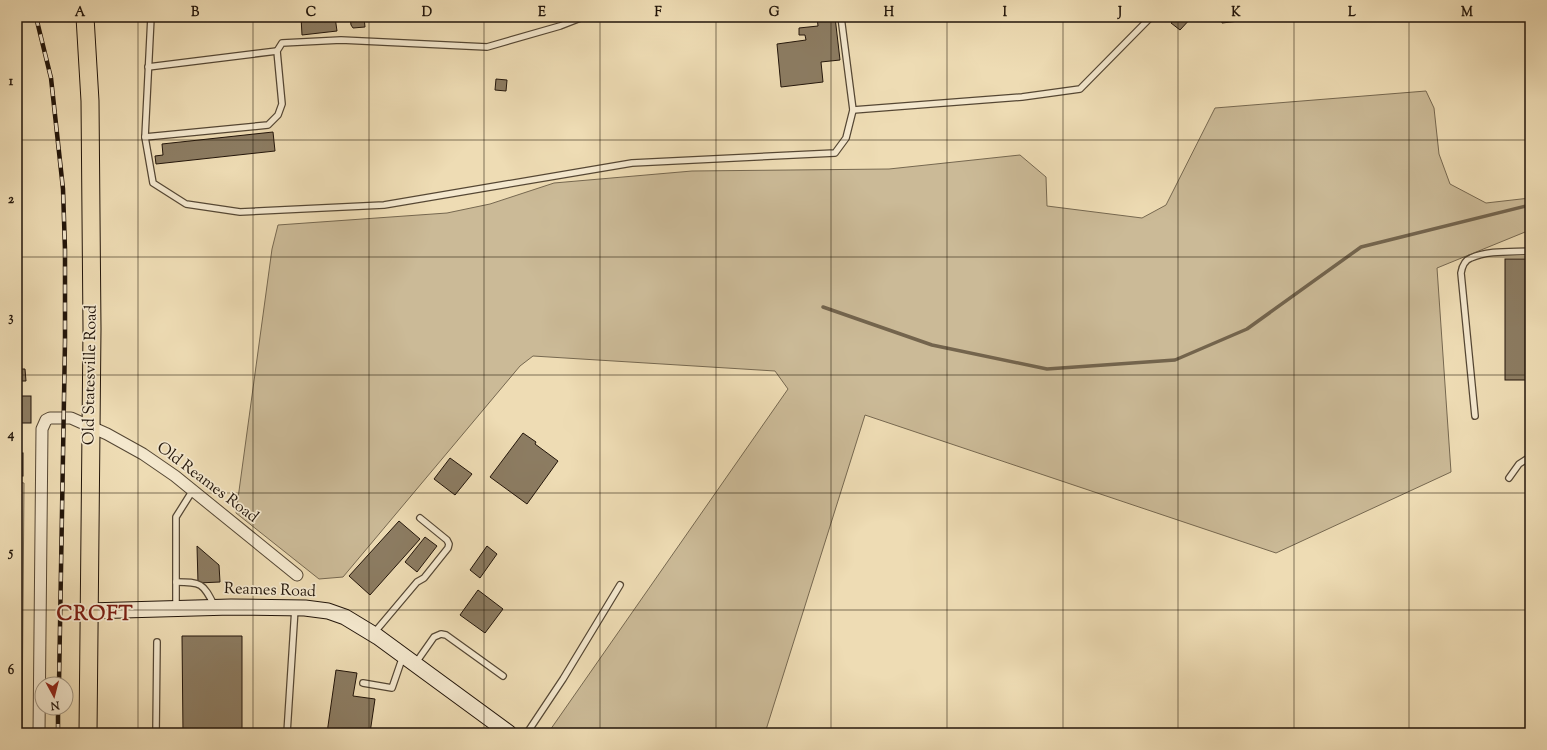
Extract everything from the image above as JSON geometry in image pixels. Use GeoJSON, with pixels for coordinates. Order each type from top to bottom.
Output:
{"type":"FeatureCollection","features":[{"type":"Feature","properties":{"kind":"main road","name":"Old Statesville Road"},"geometry":{"type":"LineString","coordinates":[[85,17],[90,102],[92,218],[88,733]]}},
{"type":"Feature","properties":{"kind":"main road","name":"Reames Road"},"geometry":{"type":"LineString","coordinates":[[88,611],[215,607],[294,608],[328,611],[345,617],[373,634],[504,731]]}},
{"type":"Feature","properties":{"kind":"street","name":"Old Reames Road"},"geometry":{"type":"LineString","coordinates":[[39,733],[42,429],[46,420],[50,418],[70,418],[91,427],[143,454],[193,490],[297,575]]}},
{"type":"Feature","properties":{"kind":"lane"},"geometry":{"type":"LineString","coordinates":[[151,17],[145,137],[153,183],[186,204],[240,212],[384,205],[632,164],[835,153],[846,138],[853,110],[841,17]]}},
{"type":"Feature","properties":{"kind":"lane"},"geometry":{"type":"LineString","coordinates":[[145,137],[268,125],[278,115],[282,104],[277,51],[282,43],[341,40],[487,47],[560,26],[583,17]]}},
{"type":"Feature","properties":{"kind":"lane"},"geometry":{"type":"LineString","coordinates":[[853,110],[1022,97],[1080,89],[1151,17]]}},
{"type":"Feature","properties":{"kind":"lane"},"geometry":{"type":"LineString","coordinates":[[148,67],[277,51]]}},
{"type":"Feature","properties":{"kind":"lane"},"geometry":{"type":"LineString","coordinates":[[1475,416],[1461,273],[1463,265],[1470,258],[1496,252],[1530,251]]}},
{"type":"Feature","properties":{"kind":"lane"},"geometry":{"type":"LineString","coordinates":[[1509,478],[1520,464],[1530,457]]}},
{"type":"Feature","properties":{"kind":"lane"},"geometry":{"type":"LineString","coordinates":[[176,608],[176,517],[193,490]]}},
{"type":"Feature","properties":{"kind":"lane"},"geometry":{"type":"LineString","coordinates":[[373,634],[417,582],[424,578],[448,548],[449,544],[447,540],[420,518]]}},
{"type":"Feature","properties":{"kind":"lane"},"geometry":{"type":"LineString","coordinates":[[176,582],[192,582],[206,588],[215,607]]}},
{"type":"Feature","properties":{"kind":"lane"},"geometry":{"type":"LineString","coordinates":[[528,733],[563,679],[620,585]]}},
{"type":"Feature","properties":{"kind":"lane"},"geometry":{"type":"LineString","coordinates":[[287,733],[294,608]]}},
{"type":"Feature","properties":{"kind":"lane"},"geometry":{"type":"LineString","coordinates":[[363,683],[392,688],[409,660],[434,637],[441,634],[446,635],[503,676]]}},
{"type":"Feature","properties":{"kind":"lane"},"geometry":{"type":"LineString","coordinates":[[156,733],[157,642]]}},
{"type":"Feature","properties":{"kind":"shaded area"},"geometry":{"type":"Polygon","coordinates":[[[1426,91],[1434,108],[1439,154],[1450,184],[1486,203],[1530,198],[1530,230],[1437,268],[1451,472],[1276,553],[865,415],[765,733],[548,733],[788,389],[775,371],[533,356],[520,366],[343,577],[319,579],[236,513],[272,249],[278,225],[447,213],[490,204],[554,183],[692,171],[889,169],[1020,155],[1046,177],[1047,206],[1142,218],[1166,205],[1215,108],[1426,91]]]}},
{"type":"Feature","properties":{"kind":"shaded area"},"geometry":{"type":"Polygon","coordinates":[[[17,482],[24,483],[22,733],[17,733],[17,482]]]}},
{"type":"Feature","properties":{"kind":"building"},"geometry":{"type":"Polygon","coordinates":[[[301,17],[335,17],[337,31],[302,35],[301,17]]]}},
{"type":"Feature","properties":{"kind":"building"},"geometry":{"type":"Polygon","coordinates":[[[350,17],[364,17],[365,27],[353,28],[350,17]]]}},
{"type":"Feature","properties":{"kind":"building"},"geometry":{"type":"Polygon","coordinates":[[[437,17],[462,17],[462,19],[439,21],[437,17]]]}},
{"type":"Feature","properties":{"kind":"building"},"geometry":{"type":"Polygon","coordinates":[[[817,17],[835,17],[840,60],[821,62],[823,82],[781,87],[777,44],[806,40],[805,35],[799,35],[799,28],[818,26],[817,17]]]}},
{"type":"Feature","properties":{"kind":"building"},"geometry":{"type":"Polygon","coordinates":[[[1176,17],[1192,17],[1180,30],[1171,23],[1176,17]]]}},
{"type":"Feature","properties":{"kind":"building"},"geometry":{"type":"Polygon","coordinates":[[[1221,17],[1238,17],[1239,21],[1222,23],[1221,17]]]}},
{"type":"Feature","properties":{"kind":"building"},"geometry":{"type":"Polygon","coordinates":[[[496,79],[507,80],[506,91],[495,90],[496,79]]]}},
{"type":"Feature","properties":{"kind":"building"},"geometry":{"type":"Polygon","coordinates":[[[273,132],[275,151],[156,164],[155,156],[163,155],[162,144],[273,132]]]}},
{"type":"Feature","properties":{"kind":"building"},"geometry":{"type":"Polygon","coordinates":[[[1505,259],[1530,259],[1530,380],[1505,380],[1505,259]]]}},
{"type":"Feature","properties":{"kind":"building"},"geometry":{"type":"Polygon","coordinates":[[[17,369],[25,369],[26,381],[17,381],[17,369]]]}},
{"type":"Feature","properties":{"kind":"building"},"geometry":{"type":"Polygon","coordinates":[[[17,396],[31,396],[31,423],[17,423],[17,396]]]}},
{"type":"Feature","properties":{"kind":"building"},"geometry":{"type":"Polygon","coordinates":[[[523,433],[558,461],[527,504],[490,477],[523,433]]]}},
{"type":"Feature","properties":{"kind":"building"},"geometry":{"type":"Polygon","coordinates":[[[17,453],[23,453],[23,476],[17,476],[17,453]]]}},
{"type":"Feature","properties":{"kind":"building"},"geometry":{"type":"Polygon","coordinates":[[[450,458],[472,474],[455,495],[434,479],[450,458]]]}},
{"type":"Feature","properties":{"kind":"building"},"geometry":{"type":"Polygon","coordinates":[[[399,521],[420,539],[370,595],[349,576],[399,521]]]}},
{"type":"Feature","properties":{"kind":"building"},"geometry":{"type":"Polygon","coordinates":[[[425,537],[437,546],[417,572],[405,562],[425,537]]]}},
{"type":"Feature","properties":{"kind":"building"},"geometry":{"type":"Polygon","coordinates":[[[197,546],[219,565],[220,582],[198,583],[197,546]]]}},
{"type":"Feature","properties":{"kind":"building"},"geometry":{"type":"Polygon","coordinates":[[[487,546],[497,554],[480,578],[470,570],[487,546]]]}},
{"type":"Feature","properties":{"kind":"building"},"geometry":{"type":"Polygon","coordinates":[[[478,590],[503,609],[485,633],[460,615],[478,590]]]}},
{"type":"Feature","properties":{"kind":"building"},"geometry":{"type":"Polygon","coordinates":[[[182,636],[242,636],[242,733],[183,733],[182,636]]]}},
{"type":"Feature","properties":{"kind":"building"},"geometry":{"type":"Polygon","coordinates":[[[336,670],[357,673],[353,696],[375,699],[370,733],[327,733],[336,670]]]}},
{"type":"Feature","properties":{"kind":"waterway"},"geometry":{"type":"LineString","coordinates":[[823,307],[932,345],[1047,369],[1175,360],[1247,329],[1361,247],[1530,205]]}},
{"type":"Feature","properties":{"kind":"railway"},"geometry":{"type":"LineString","coordinates":[[36,17],[51,78],[63,189],[65,341],[59,676]]}},
{"type":"Feature","properties":{"kind":"railway"},"geometry":{"type":"LineString","coordinates":[[58,716],[58,733]]}},
{"type":"Feature","properties":{"kind":"district","name":"CROFT"},"geometry":{"type":"Point","coordinates":[95,615]}}]}
